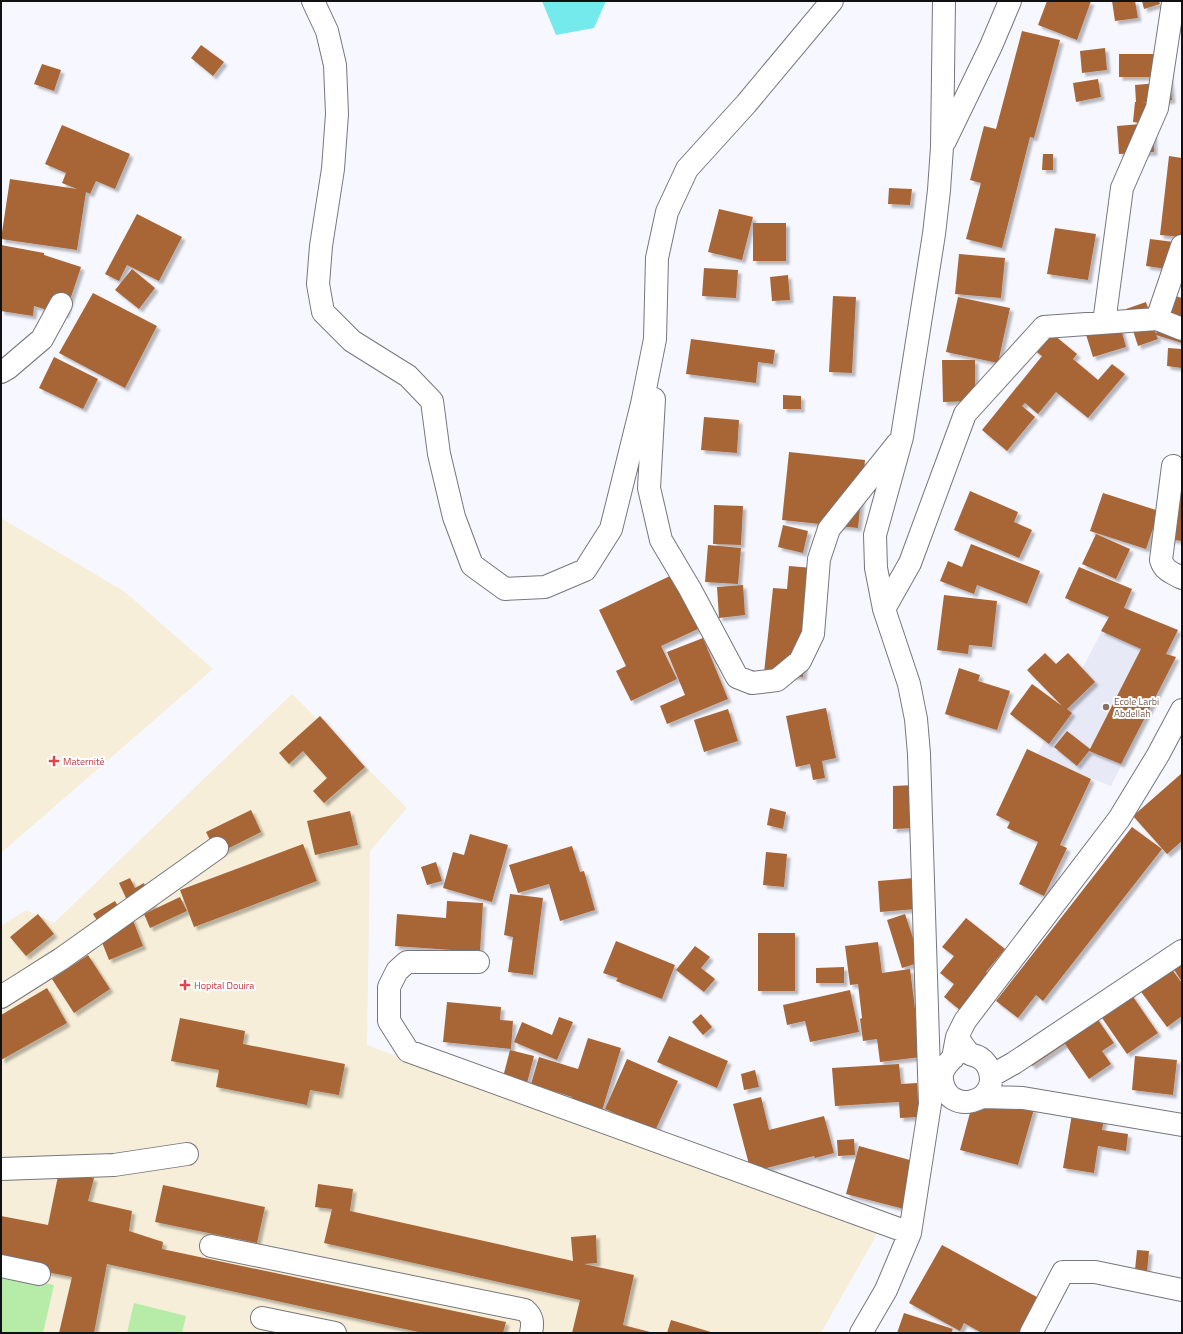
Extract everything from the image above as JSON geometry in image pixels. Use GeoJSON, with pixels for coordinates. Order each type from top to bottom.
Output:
{"type":"FeatureCollection","features":[{"type":"Feature","properties":{"kind":"street"},"geometry":{"type":"LineString","coordinates":[[313,1],[327,31],[335,65],[337,114],[333,169],[321,246],[318,284],[323,312],[352,340],[408,376],[432,401],[439,454],[454,518],[472,565],[505,589],[545,587],[584,570],[611,529],[642,404],[655,339],[658,258],[666,212],[687,169],[746,104],[832,1]]}},
{"type":"Feature","properties":{"kind":"street"},"geometry":{"type":"LineString","coordinates":[[939,1099],[928,1053],[919,754],[916,719],[909,684],[884,609],[876,568],[875,535],[902,438],[934,234],[942,147],[944,1]]}},
{"type":"Feature","properties":{"kind":"street"},"geometry":{"type":"LineString","coordinates":[[942,147],[991,46],[1010,1]]}},
{"type":"Feature","properties":{"kind":"street"},"geometry":{"type":"LineString","coordinates":[[1104,323],[1122,188],[1157,108],[1173,3]]}},
{"type":"Feature","properties":{"kind":"street"},"geometry":{"type":"LineString","coordinates":[[1157,319],[1182,246]]}},
{"type":"Feature","properties":{"kind":"street"},"geometry":{"type":"LineString","coordinates":[[672,289],[655,378],[649,488],[661,540],[737,676],[752,683],[777,680],[800,661],[813,634],[819,559],[829,529],[902,438]]}},
{"type":"Feature","properties":{"kind":"street"},"geometry":{"type":"LineString","coordinates":[[1,372],[8,368],[42,339],[60,304]]}},
{"type":"Feature","properties":{"kind":"street"},"geometry":{"type":"LineString","coordinates":[[884,609],[910,563],[965,414],[1044,328],[1157,319],[1182,329]]}},
{"type":"Feature","properties":{"kind":"street"},"geometry":{"type":"LineString","coordinates":[[1173,466],[1162,560],[1164,568],[1182,578]]}},
{"type":"Feature","properties":{"kind":"street"},"geometry":{"type":"LineString","coordinates":[[861,1333],[886,1290],[910,1233],[943,1086],[943,1070],[957,1053],[965,1021],[1119,819],[1158,754],[1182,710]]}},
{"type":"Feature","properties":{"kind":"street"},"geometry":{"type":"LineString","coordinates":[[1,996],[61,959],[217,848]]}},
{"type":"Feature","properties":{"kind":"street"},"geometry":{"type":"LineString","coordinates":[[991,1076],[1014,1063],[1182,951]]}},
{"type":"Feature","properties":{"kind":"street"},"geometry":{"type":"LineString","coordinates":[[478,962],[407,962],[398,971],[390,987],[389,1021],[408,1051],[910,1233]]}},
{"type":"Feature","properties":{"kind":"street"},"geometry":{"type":"LineString","coordinates":[[928,1053],[957,1053],[977,1056],[984,1061],[989,1068],[991,1076],[988,1091],[976,1101],[968,1103],[960,1102],[953,1098],[939,1099]]}},
{"type":"Feature","properties":{"kind":"street"},"geometry":{"type":"LineString","coordinates":[[982,1097],[1023,1098],[1182,1125]]}},
{"type":"Feature","properties":{"kind":"street"},"geometry":{"type":"LineString","coordinates":[[1,1169],[114,1165],[186,1154]]}},
{"type":"Feature","properties":{"kind":"street"},"geometry":{"type":"LineString","coordinates":[[211,1246],[525,1310],[530,1314],[532,1320],[533,1325],[531,1333]]}},
{"type":"Feature","properties":{"kind":"street"},"geometry":{"type":"LineString","coordinates":[[1,1266],[39,1274]]}},
{"type":"Feature","properties":{"kind":"street"},"geometry":{"type":"LineString","coordinates":[[1031,1333],[1063,1272],[1095,1272],[1182,1290]]}},
{"type":"Feature","properties":{"kind":"street"},"geometry":{"type":"LineString","coordinates":[[262,1318],[335,1333]]}},
{"type":"Feature","properties":{"kind":"shaded area","name":"Maternité"},"geometry":{"type":"Polygon","coordinates":[[[1,518],[125,592],[213,669],[1,853],[1,518]]]}},
{"type":"Feature","properties":{"kind":"shaded area","name":"Ecole Larbi Abdellah"},"geometry":{"type":"Polygon","coordinates":[[[1116,604],[1178,630],[1166,654],[1176,657],[1111,786],[1036,757],[1116,604]]]}},
{"type":"Feature","properties":{"kind":"shaded area","name":"Hopital Douira"},"geometry":{"type":"Polygon","coordinates":[[[292,694],[407,808],[370,851],[367,1045],[877,1234],[821,1333],[1,1333],[1,926],[26,910],[54,923],[292,694]]]}},
{"type":"Feature","properties":{"kind":"green space"},"geometry":{"type":"Polygon","coordinates":[[[1,1274],[54,1285],[43,1333],[1,1333],[1,1274]]]}},
{"type":"Feature","properties":{"kind":"green space"},"geometry":{"type":"Polygon","coordinates":[[[134,1303],[186,1316],[182,1333],[127,1333],[134,1303]]]}},
{"type":"Feature","properties":{"kind":"water"},"geometry":{"type":"Polygon","coordinates":[[[542,1],[606,1],[594,28],[556,35],[542,1]]]}},
{"type":"Feature","properties":{"kind":"building"},"geometry":{"type":"Polygon","coordinates":[[[1047,1],[1091,1],[1077,40],[1038,25],[1047,1]]]}},
{"type":"Feature","properties":{"kind":"building"},"geometry":{"type":"Polygon","coordinates":[[[1112,1],[1135,1],[1138,18],[1115,21],[1112,1]]]}},
{"type":"Feature","properties":{"kind":"building"},"geometry":{"type":"Polygon","coordinates":[[[1142,1],[1159,1],[1160,4],[1144,9],[1142,1]]]}},
{"type":"Feature","properties":{"kind":"building"},"geometry":{"type":"Polygon","coordinates":[[[1022,31],[1060,40],[1034,138],[1030,137],[1002,248],[966,239],[981,183],[970,180],[984,126],[996,129],[1022,31]]]}},
{"type":"Feature","properties":{"kind":"building"},"geometry":{"type":"Polygon","coordinates":[[[201,45],[224,62],[213,76],[191,58],[201,45]]]}},
{"type":"Feature","properties":{"kind":"building"},"geometry":{"type":"Polygon","coordinates":[[[1105,48],[1107,70],[1082,73],[1080,51],[1105,48]]]}},
{"type":"Feature","properties":{"kind":"building"},"geometry":{"type":"Polygon","coordinates":[[[1167,53],[1172,100],[1142,103],[1148,103],[1146,124],[1133,122],[1136,102],[1135,85],[1158,83],[1167,53]]]}},
{"type":"Feature","properties":{"kind":"building"},"geometry":{"type":"Polygon","coordinates":[[[1119,54],[1153,54],[1153,77],[1119,77],[1119,54]]]}},
{"type":"Feature","properties":{"kind":"building"},"geometry":{"type":"Polygon","coordinates":[[[42,64],[61,70],[54,91],[34,84],[42,64]]]}},
{"type":"Feature","properties":{"kind":"building"},"geometry":{"type":"Polygon","coordinates":[[[1098,79],[1101,97],[1076,102],[1073,83],[1098,79]]]}},
{"type":"Feature","properties":{"kind":"building"},"geometry":{"type":"Polygon","coordinates":[[[1153,123],[1154,152],[1119,154],[1117,126],[1153,123]]]}},
{"type":"Feature","properties":{"kind":"building"},"geometry":{"type":"Polygon","coordinates":[[[62,125],[130,154],[115,189],[96,181],[90,194],[86,192],[77,250],[1,239],[10,179],[77,189],[62,183],[66,173],[45,164],[62,125]]]}},
{"type":"Feature","properties":{"kind":"building"},"geometry":{"type":"Polygon","coordinates":[[[1043,154],[1053,154],[1053,170],[1042,170],[1043,154]]]}},
{"type":"Feature","properties":{"kind":"building"},"geometry":{"type":"Polygon","coordinates":[[[1169,156],[1182,158],[1182,237],[1160,235],[1169,156]]]}},
{"type":"Feature","properties":{"kind":"building"},"geometry":{"type":"Polygon","coordinates":[[[889,188],[912,189],[910,205],[888,204],[889,188]]]}},
{"type":"Feature","properties":{"kind":"building"},"geometry":{"type":"Polygon","coordinates":[[[719,209],[753,217],[742,260],[708,252],[719,209]]]}},
{"type":"Feature","properties":{"kind":"building"},"geometry":{"type":"Polygon","coordinates":[[[137,214],[182,237],[159,281],[127,265],[119,281],[105,274],[137,214]]]}},
{"type":"Feature","properties":{"kind":"building"},"geometry":{"type":"Polygon","coordinates":[[[753,223],[786,223],[786,261],[753,261],[753,223]]]}},
{"type":"Feature","properties":{"kind":"building"},"geometry":{"type":"Polygon","coordinates":[[[1055,228],[1096,234],[1088,280],[1047,274],[1055,228]]]}},
{"type":"Feature","properties":{"kind":"building"},"geometry":{"type":"Polygon","coordinates":[[[1150,239],[1182,243],[1182,271],[1146,266],[1150,239]]]}},
{"type":"Feature","properties":{"kind":"building"},"geometry":{"type":"Polygon","coordinates":[[[1,245],[44,253],[44,255],[81,267],[65,315],[34,306],[33,316],[1,311],[1,245]]]}},
{"type":"Feature","properties":{"kind":"building"},"geometry":{"type":"Polygon","coordinates":[[[959,254],[1005,258],[1001,298],[955,294],[959,254]]]}},
{"type":"Feature","properties":{"kind":"building"},"geometry":{"type":"Polygon","coordinates":[[[704,268],[738,270],[736,298],[702,296],[704,268]]]}},
{"type":"Feature","properties":{"kind":"building"},"geometry":{"type":"Polygon","coordinates":[[[132,269],[155,288],[139,309],[115,290],[132,269]]]}},
{"type":"Feature","properties":{"kind":"building"},"geometry":{"type":"Polygon","coordinates":[[[788,275],[790,300],[772,301],[770,277],[788,275]]]}},
{"type":"Feature","properties":{"kind":"building"},"geometry":{"type":"Polygon","coordinates":[[[93,293],[157,326],[125,388],[59,353],[93,293]]]}},
{"type":"Feature","properties":{"kind":"building"},"geometry":{"type":"Polygon","coordinates":[[[1169,294],[1182,298],[1182,343],[1156,335],[1158,339],[1138,346],[1126,309],[1146,302],[1156,334],[1169,294]]]}},
{"type":"Feature","properties":{"kind":"building"},"geometry":{"type":"Polygon","coordinates":[[[833,296],[856,297],[852,373],[829,372],[833,296]]]}},
{"type":"Feature","properties":{"kind":"building"},"geometry":{"type":"Polygon","coordinates":[[[958,297],[1010,308],[998,363],[946,352],[958,297]]]}},
{"type":"Feature","properties":{"kind":"building"},"geometry":{"type":"Polygon","coordinates":[[[1117,314],[1126,347],[1093,357],[1083,325],[1117,314]]]}},
{"type":"Feature","properties":{"kind":"building"},"geometry":{"type":"Polygon","coordinates":[[[1049,331],[1077,354],[1073,359],[1098,380],[1112,364],[1125,374],[1088,418],[1056,392],[1038,414],[1025,403],[1022,406],[1035,417],[1007,451],[982,430],[1042,356],[1034,350],[1049,331]]]}},
{"type":"Feature","properties":{"kind":"building"},"geometry":{"type":"Polygon","coordinates":[[[691,339],[775,350],[773,364],[758,362],[756,383],[686,374],[691,339]]]}},
{"type":"Feature","properties":{"kind":"building"},"geometry":{"type":"Polygon","coordinates":[[[1168,348],[1182,349],[1182,368],[1167,366],[1168,348]]]}},
{"type":"Feature","properties":{"kind":"building"},"geometry":{"type":"Polygon","coordinates":[[[54,357],[98,379],[83,409],[39,388],[54,357]]]}},
{"type":"Feature","properties":{"kind":"building"},"geometry":{"type":"Polygon","coordinates":[[[942,360],[975,360],[975,401],[943,402],[942,360]]]}},
{"type":"Feature","properties":{"kind":"building"},"geometry":{"type":"Polygon","coordinates":[[[783,395],[801,396],[801,409],[783,409],[783,395]]]}},
{"type":"Feature","properties":{"kind":"building"},"geometry":{"type":"Polygon","coordinates":[[[704,417],[739,420],[737,453],[701,450],[704,417]]]}},
{"type":"Feature","properties":{"kind":"building"},"geometry":{"type":"Polygon","coordinates":[[[789,452],[865,460],[858,528],[782,520],[789,452]]]}},
{"type":"Feature","properties":{"kind":"building"},"geometry":{"type":"Polygon","coordinates":[[[1173,487],[1182,488],[1182,541],[1168,539],[1173,487]]]}},
{"type":"Feature","properties":{"kind":"building"},"geometry":{"type":"Polygon","coordinates":[[[970,491],[1018,512],[1014,522],[1032,530],[1019,558],[954,530],[970,491]]]}},
{"type":"Feature","properties":{"kind":"building"},"geometry":{"type":"Polygon","coordinates":[[[1103,493],[1159,511],[1146,549],[1090,531],[1103,493]]]}},
{"type":"Feature","properties":{"kind":"building"},"geometry":{"type":"Polygon","coordinates":[[[714,505],[743,506],[741,545],[713,544],[714,505]]]}},
{"type":"Feature","properties":{"kind":"building"},"geometry":{"type":"Polygon","coordinates":[[[783,525],[808,531],[803,553],[778,547],[783,525]]]}},
{"type":"Feature","properties":{"kind":"building"},"geometry":{"type":"Polygon","coordinates":[[[1096,534],[1130,549],[1116,579],[1082,564],[1096,534]]]}},
{"type":"Feature","properties":{"kind":"building"},"geometry":{"type":"Polygon","coordinates":[[[971,544],[1040,571],[1027,604],[977,585],[974,594],[940,581],[948,561],[962,567],[971,544]]]}},
{"type":"Feature","properties":{"kind":"building"},"geometry":{"type":"Polygon","coordinates":[[[708,545],[741,548],[738,584],[705,582],[708,545]]]}},
{"type":"Feature","properties":{"kind":"building"},"geometry":{"type":"Polygon","coordinates":[[[789,566],[824,569],[813,580],[803,677],[764,673],[773,588],[787,589],[789,566]]]}},
{"type":"Feature","properties":{"kind":"building"},"geometry":{"type":"Polygon","coordinates":[[[1079,567],[1132,589],[1124,608],[1178,630],[1166,654],[1176,657],[1121,764],[1089,751],[1077,766],[1054,747],[1067,731],[1090,749],[1141,649],[1101,631],[1109,617],[1065,598],[1079,567]]]}},
{"type":"Feature","properties":{"kind":"building"},"geometry":{"type":"Polygon","coordinates":[[[672,575],[698,629],[661,646],[677,679],[631,701],[616,671],[626,666],[599,610],[672,575]]]}},
{"type":"Feature","properties":{"kind":"building"},"geometry":{"type":"Polygon","coordinates":[[[743,585],[745,615],[719,618],[717,587],[743,585]]]}},
{"type":"Feature","properties":{"kind":"building"},"geometry":{"type":"Polygon","coordinates":[[[944,595],[997,601],[992,647],[969,645],[968,654],[937,650],[944,595]]]}},
{"type":"Feature","properties":{"kind":"building"},"geometry":{"type":"Polygon","coordinates":[[[703,638],[728,699],[667,724],[660,706],[685,695],[667,652],[703,638]]]}},
{"type":"Feature","properties":{"kind":"building"},"geometry":{"type":"Polygon","coordinates":[[[1045,653],[1056,664],[1068,653],[1095,682],[1067,709],[1072,713],[1049,744],[1010,714],[1032,684],[1062,706],[1027,670],[1045,653]]]}},
{"type":"Feature","properties":{"kind":"building"},"geometry":{"type":"Polygon","coordinates":[[[959,668],[980,675],[978,681],[1010,691],[997,730],[945,714],[959,668]]]}},
{"type":"Feature","properties":{"kind":"building"},"geometry":{"type":"Polygon","coordinates":[[[826,708],[836,758],[822,761],[825,778],[813,780],[810,764],[796,767],[786,716],[826,708]]]}},
{"type":"Feature","properties":{"kind":"building"},"geometry":{"type":"Polygon","coordinates":[[[728,709],[738,741],[704,752],[694,720],[728,709]]]}},
{"type":"Feature","properties":{"kind":"building"},"geometry":{"type":"Polygon","coordinates":[[[320,716],[365,767],[324,803],[313,791],[327,778],[303,751],[289,764],[279,753],[320,716]]]}},
{"type":"Feature","properties":{"kind":"building"},"geometry":{"type":"Polygon","coordinates":[[[1027,749],[1091,779],[1060,845],[1067,848],[1044,896],[1019,884],[1038,842],[1007,828],[1010,822],[996,815],[1027,749]]]}},
{"type":"Feature","properties":{"kind":"building"},"geometry":{"type":"Polygon","coordinates":[[[1182,773],[1182,841],[1167,854],[1133,816],[1182,773]]]}},
{"type":"Feature","properties":{"kind":"building"},"geometry":{"type":"Polygon","coordinates":[[[915,785],[915,828],[893,829],[893,786],[915,785]]]}},
{"type":"Feature","properties":{"kind":"building"},"geometry":{"type":"Polygon","coordinates":[[[770,808],[786,812],[783,829],[767,825],[770,808]]]}},
{"type":"Feature","properties":{"kind":"building"},"geometry":{"type":"Polygon","coordinates":[[[251,810],[261,832],[217,854],[206,832],[251,810]]]}},
{"type":"Feature","properties":{"kind":"building"},"geometry":{"type":"Polygon","coordinates":[[[350,811],[358,845],[315,855],[307,821],[350,811]]]}},
{"type":"Feature","properties":{"kind":"building"},"geometry":{"type":"Polygon","coordinates":[[[1132,827],[1162,849],[1043,1001],[1036,995],[1018,1018],[996,1001],[1132,827]]]}},
{"type":"Feature","properties":{"kind":"building"},"geometry":{"type":"Polygon","coordinates":[[[470,834],[508,845],[492,902],[443,888],[453,852],[464,855],[470,834]]]}},
{"type":"Feature","properties":{"kind":"building"},"geometry":{"type":"Polygon","coordinates":[[[303,844],[317,881],[194,927],[180,890],[303,844]]]}},
{"type":"Feature","properties":{"kind":"building"},"geometry":{"type":"Polygon","coordinates":[[[572,846],[580,872],[584,871],[595,910],[560,921],[549,884],[518,893],[509,865],[572,846]]]}},
{"type":"Feature","properties":{"kind":"building"},"geometry":{"type":"Polygon","coordinates":[[[766,852],[787,854],[784,887],[763,885],[766,852]]]}},
{"type":"Feature","properties":{"kind":"building"},"geometry":{"type":"Polygon","coordinates":[[[436,862],[442,881],[427,885],[421,867],[436,862]]]}},
{"type":"Feature","properties":{"kind":"building"},"geometry":{"type":"Polygon","coordinates":[[[130,878],[135,888],[144,883],[154,906],[134,915],[119,883],[130,878]]]}},
{"type":"Feature","properties":{"kind":"building"},"geometry":{"type":"Polygon","coordinates":[[[914,878],[916,909],[880,912],[878,881],[914,878]]]}},
{"type":"Feature","properties":{"kind":"building"},"geometry":{"type":"Polygon","coordinates":[[[510,894],[543,898],[533,975],[508,972],[513,937],[504,935],[510,894]]]}},
{"type":"Feature","properties":{"kind":"building"},"geometry":{"type":"Polygon","coordinates":[[[180,897],[187,911],[150,928],[144,914],[180,897]]]}},
{"type":"Feature","properties":{"kind":"building"},"geometry":{"type":"Polygon","coordinates":[[[115,901],[125,918],[132,918],[143,946],[109,960],[98,932],[103,930],[93,914],[115,901]]]}},
{"type":"Feature","properties":{"kind":"building"},"geometry":{"type":"Polygon","coordinates":[[[447,901],[483,903],[480,952],[395,946],[397,914],[446,918],[447,901]]]}},
{"type":"Feature","properties":{"kind":"building"},"geometry":{"type":"Polygon","coordinates":[[[38,914],[54,934],[26,956],[10,937],[38,914]]]}},
{"type":"Feature","properties":{"kind":"building"},"geometry":{"type":"Polygon","coordinates":[[[905,914],[921,962],[902,968],[887,920],[905,914]]]}},
{"type":"Feature","properties":{"kind":"building"},"geometry":{"type":"Polygon","coordinates":[[[966,918],[1005,949],[986,972],[994,979],[966,1015],[944,997],[954,984],[940,973],[954,956],[942,947],[966,918]]]}},
{"type":"Feature","properties":{"kind":"building"},"geometry":{"type":"Polygon","coordinates":[[[758,933],[795,933],[795,991],[758,991],[758,933]]]}},
{"type":"Feature","properties":{"kind":"building"},"geometry":{"type":"Polygon","coordinates":[[[1182,938],[1182,982],[1162,951],[1182,938]]]}},
{"type":"Feature","properties":{"kind":"building"},"geometry":{"type":"Polygon","coordinates":[[[616,941],[675,965],[662,999],[616,981],[618,978],[603,973],[616,941]]]}},
{"type":"Feature","properties":{"kind":"building"},"geometry":{"type":"Polygon","coordinates":[[[878,942],[882,973],[910,969],[921,1057],[880,1062],[877,1039],[863,1041],[858,984],[850,985],[845,946],[878,942]]]}},
{"type":"Feature","properties":{"kind":"building"},"geometry":{"type":"Polygon","coordinates":[[[695,946],[710,957],[701,968],[715,979],[704,992],[676,970],[695,946]]]}},
{"type":"Feature","properties":{"kind":"building"},"geometry":{"type":"Polygon","coordinates":[[[88,955],[110,989],[74,1013],[52,979],[88,955]]]}},
{"type":"Feature","properties":{"kind":"building"},"geometry":{"type":"Polygon","coordinates":[[[1161,955],[1182,983],[1182,1016],[1167,1027],[1131,978],[1161,955]]]}},
{"type":"Feature","properties":{"kind":"building"},"geometry":{"type":"Polygon","coordinates":[[[844,967],[844,983],[816,983],[816,968],[844,967]]]}},
{"type":"Feature","properties":{"kind":"building"},"geometry":{"type":"Polygon","coordinates":[[[47,988],[67,1023],[1,1060],[1,1015],[47,988]]]}},
{"type":"Feature","properties":{"kind":"building"},"geometry":{"type":"Polygon","coordinates":[[[850,990],[859,1032],[810,1042],[805,1021],[787,1025],[783,1005],[850,990]]]}},
{"type":"Feature","properties":{"kind":"building"},"geometry":{"type":"Polygon","coordinates":[[[1129,991],[1158,1033],[1127,1054],[1098,1012],[1129,991]]]}},
{"type":"Feature","properties":{"kind":"building"},"geometry":{"type":"Polygon","coordinates":[[[447,1002],[501,1007],[500,1020],[513,1021],[511,1049],[443,1042],[447,1002]]]}},
{"type":"Feature","properties":{"kind":"building"},"geometry":{"type":"Polygon","coordinates":[[[701,1014],[712,1027],[703,1035],[692,1022],[701,1014]]]}},
{"type":"Feature","properties":{"kind":"building"},"geometry":{"type":"Polygon","coordinates":[[[1094,1014],[1114,1043],[1102,1051],[1111,1064],[1089,1079],[1065,1044],[1032,1066],[1022,1052],[1094,1014]]]}},
{"type":"Feature","properties":{"kind":"building"},"geometry":{"type":"Polygon","coordinates":[[[559,1017],[573,1022],[557,1060],[514,1042],[522,1022],[552,1035],[559,1017]]]}},
{"type":"Feature","properties":{"kind":"building"},"geometry":{"type":"Polygon","coordinates":[[[180,1018],[245,1031],[243,1044],[345,1064],[339,1095],[310,1090],[307,1105],[216,1087],[219,1070],[171,1061],[180,1018]]]}},
{"type":"Feature","properties":{"kind":"building"},"geometry":{"type":"Polygon","coordinates":[[[669,1036],[728,1061],[717,1088],[657,1062],[669,1036]]]}},
{"type":"Feature","properties":{"kind":"building"},"geometry":{"type":"Polygon","coordinates":[[[588,1038],[621,1048],[601,1114],[569,1104],[572,1097],[531,1084],[539,1057],[578,1069],[588,1038]]]}},
{"type":"Feature","properties":{"kind":"building"},"geometry":{"type":"Polygon","coordinates":[[[510,1050],[534,1056],[526,1087],[502,1081],[510,1050]]]}},
{"type":"Feature","properties":{"kind":"building"},"geometry":{"type":"Polygon","coordinates":[[[1135,1056],[1177,1060],[1173,1095],[1132,1090],[1135,1056]]]}},
{"type":"Feature","properties":{"kind":"building"},"geometry":{"type":"Polygon","coordinates":[[[627,1059],[678,1081],[655,1131],[605,1109],[627,1059]]]}},
{"type":"Feature","properties":{"kind":"building"},"geometry":{"type":"Polygon","coordinates":[[[899,1064],[901,1084],[917,1083],[919,1117],[900,1118],[899,1102],[835,1106],[832,1068],[899,1064]]]}},
{"type":"Feature","properties":{"kind":"building"},"geometry":{"type":"Polygon","coordinates":[[[755,1070],[759,1087],[744,1090],[741,1074],[755,1070]]]}},
{"type":"Feature","properties":{"kind":"building"},"geometry":{"type":"Polygon","coordinates":[[[975,1094],[1034,1109],[1018,1165],[960,1150],[975,1094]]]}},
{"type":"Feature","properties":{"kind":"building"},"geometry":{"type":"Polygon","coordinates":[[[761,1097],[769,1130],[824,1116],[834,1153],[815,1158],[814,1156],[751,1172],[733,1104],[761,1097]]]}},
{"type":"Feature","properties":{"kind":"building"},"geometry":{"type":"Polygon","coordinates":[[[1072,1114],[1104,1119],[1102,1130],[1128,1134],[1126,1151],[1098,1146],[1094,1173],[1063,1168],[1072,1114]]]}},
{"type":"Feature","properties":{"kind":"building"},"geometry":{"type":"Polygon","coordinates":[[[854,1139],[855,1155],[838,1156],[837,1140],[854,1139]]]}},
{"type":"Feature","properties":{"kind":"building"},"geometry":{"type":"Polygon","coordinates":[[[859,1146],[917,1162],[904,1209],[846,1194],[859,1146]]]}},
{"type":"Feature","properties":{"kind":"building"},"geometry":{"type":"Polygon","coordinates":[[[59,1171],[94,1178],[88,1201],[132,1211],[129,1231],[163,1242],[162,1249],[506,1322],[503,1333],[423,1333],[107,1264],[94,1333],[59,1333],[72,1277],[1,1263],[1,1216],[48,1225],[59,1171]]]}},
{"type":"Feature","properties":{"kind":"building"},"geometry":{"type":"Polygon","coordinates":[[[318,1184],[353,1189],[350,1211],[573,1261],[571,1237],[596,1235],[597,1263],[584,1264],[634,1275],[623,1325],[654,1333],[572,1333],[580,1300],[324,1243],[332,1209],[315,1207],[318,1184]]]}},
{"type":"Feature","properties":{"kind":"building"},"geometry":{"type":"Polygon","coordinates":[[[163,1185],[265,1207],[257,1243],[155,1222],[163,1185]]]}},
{"type":"Feature","properties":{"kind":"building"},"geometry":{"type":"Polygon","coordinates":[[[942,1245],[1046,1302],[1029,1333],[979,1333],[980,1332],[964,1323],[960,1331],[909,1303],[942,1245]]]}},
{"type":"Feature","properties":{"kind":"building"},"geometry":{"type":"Polygon","coordinates":[[[1137,1250],[1149,1251],[1147,1272],[1135,1270],[1137,1250]]]}},
{"type":"Feature","properties":{"kind":"building"},"geometry":{"type":"Polygon","coordinates":[[[904,1313],[953,1329],[951,1333],[897,1333],[904,1313]]]}},
{"type":"Feature","properties":{"kind":"building"},"geometry":{"type":"Polygon","coordinates":[[[671,1320],[714,1333],[667,1333],[671,1320]]]}},
{"type":"Feature","properties":{"kind":"place","name":"Ecole Larbi Abdellah"},"geometry":{"type":"Point","coordinates":[1106,707]}},
{"type":"Feature","properties":{"kind":"place","name":"Maternité"},"geometry":{"type":"Point","coordinates":[54,761]}},
{"type":"Feature","properties":{"kind":"place","name":"Hopital Douira"},"geometry":{"type":"Point","coordinates":[185,985]}}]}
